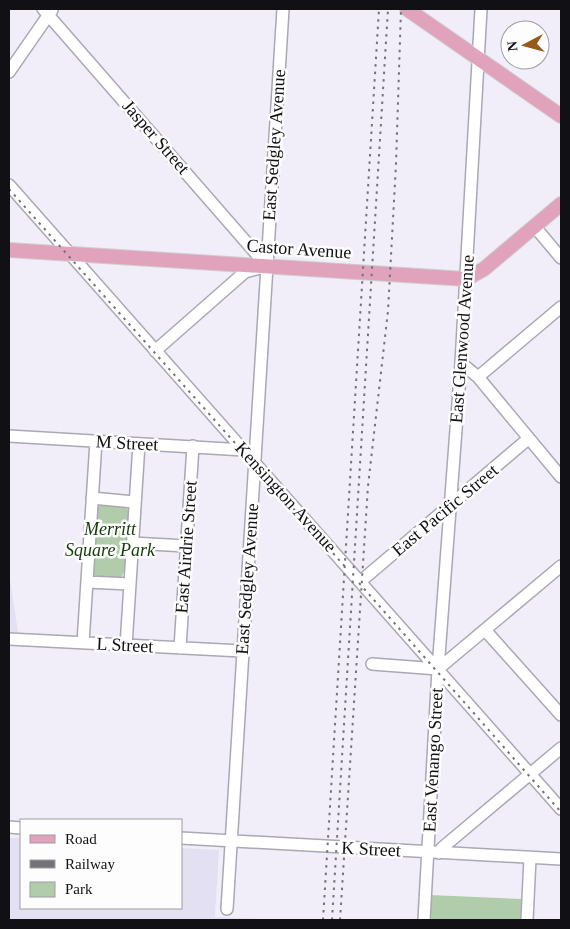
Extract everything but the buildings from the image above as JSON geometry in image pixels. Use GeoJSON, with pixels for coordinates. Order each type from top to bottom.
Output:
{"type":"FeatureCollection","features":[{"type":"Feature","properties":{"kind":"main road"},"geometry":{"type":"LineString","coordinates":[[413,10],[561,116]]}},
{"type":"Feature","properties":{"kind":"main road"},"geometry":{"type":"LineString","coordinates":[[466,279],[484,269],[535,228],[561,204]]}},
{"type":"Feature","properties":{"kind":"main road","name":"Castor Avenue"},"geometry":{"type":"LineString","coordinates":[[9,250],[466,279]]}},
{"type":"Feature","properties":{"kind":"street","name":"East Sedgley Avenue"},"geometry":{"type":"LineString","coordinates":[[227,910],[283,9]]}},
{"type":"Feature","properties":{"kind":"street","name":"East Glenwood Avenue"},"geometry":{"type":"LineString","coordinates":[[438,670],[461,363],[482,9]]}},
{"type":"Feature","properties":{"kind":"street","name":"Jasper Street"},"geometry":{"type":"LineString","coordinates":[[48,11],[267,266]]}},
{"type":"Feature","properties":{"kind":"street"},"geometry":{"type":"LineString","coordinates":[[9,72],[48,11]]}},
{"type":"Feature","properties":{"kind":"street","name":"Kensington Avenue"},"geometry":{"type":"LineString","coordinates":[[9,185],[561,809]]}},
{"type":"Feature","properties":{"kind":"street"},"geometry":{"type":"LineString","coordinates":[[535,228],[561,258]]}},
{"type":"Feature","properties":{"kind":"street"},"geometry":{"type":"LineString","coordinates":[[155,351],[245,272],[267,266]]}},
{"type":"Feature","properties":{"kind":"street"},"geometry":{"type":"LineString","coordinates":[[478,377],[561,306]]}},
{"type":"Feature","properties":{"kind":"street"},"geometry":{"type":"LineString","coordinates":[[461,363],[478,377],[561,477]]}},
{"type":"Feature","properties":{"kind":"street","name":"M Street"},"geometry":{"type":"LineString","coordinates":[[9,436],[244,450]]}},
{"type":"Feature","properties":{"kind":"street","name":"East Pacific Street"},"geometry":{"type":"LineString","coordinates":[[360,581],[528,439]]}},
{"type":"Feature","properties":{"kind":"street"},"geometry":{"type":"LineString","coordinates":[[83,643],[96,441]]}},
{"type":"Feature","properties":{"kind":"street"},"geometry":{"type":"LineString","coordinates":[[126,646],[138,444]]}},
{"type":"Feature","properties":{"kind":"street","name":"East Airdrie Street"},"geometry":{"type":"LineString","coordinates":[[180,648],[194,446]]}},
{"type":"Feature","properties":{"kind":"street"},"geometry":{"type":"LineString","coordinates":[[92,498],[134,502]]}},
{"type":"Feature","properties":{"kind":"street"},"geometry":{"type":"LineString","coordinates":[[132,543],[186,546]]}},
{"type":"Feature","properties":{"kind":"street","name":"East Venango Street"},"geometry":{"type":"LineString","coordinates":[[424,920],[434,853],[438,670],[561,566]]}},
{"type":"Feature","properties":{"kind":"street"},"geometry":{"type":"LineString","coordinates":[[87,582],[130,584]]}},
{"type":"Feature","properties":{"kind":"street"},"geometry":{"type":"LineString","coordinates":[[485,630],[561,715]]}},
{"type":"Feature","properties":{"kind":"street","name":"L Street"},"geometry":{"type":"LineString","coordinates":[[9,639],[242,651]]}},
{"type":"Feature","properties":{"kind":"street"},"geometry":{"type":"LineString","coordinates":[[372,664],[438,670]]}},
{"type":"Feature","properties":{"kind":"street"},"geometry":{"type":"LineString","coordinates":[[434,853],[561,748]]}},
{"type":"Feature","properties":{"kind":"street","name":"K Street"},"geometry":{"type":"LineString","coordinates":[[182,838],[561,859]]}},
{"type":"Feature","properties":{"kind":"street"},"geometry":{"type":"LineString","coordinates":[[527,920],[530,858]]}},
{"type":"Feature","properties":{"kind":"shaded area"},"geometry":{"type":"Polygon","coordinates":[[[9,572],[18,632],[9,632],[9,572]]]}},
{"type":"Feature","properties":{"kind":"shaded area"},"geometry":{"type":"Polygon","coordinates":[[[9,838],[20,838],[20,909],[182,909],[182,848],[219,850],[215,917],[285,920],[9,920],[9,838]]]}},
{"type":"Feature","properties":{"kind":"green space","name":"Merritt Square Park"},"geometry":{"type":"Polygon","coordinates":[[[101,504],[126,506],[128,511],[130,531],[128,555],[126,566],[120,579],[99,578],[93,574],[95,509],[101,504]]]}},
{"type":"Feature","properties":{"kind":"green space"},"geometry":{"type":"Polygon","coordinates":[[[430,895],[522,899],[521,920],[429,920],[430,895]]]}},
{"type":"Feature","properties":{"kind":"railway"},"geometry":{"type":"LineString","coordinates":[[323,920],[379,9]]}},
{"type":"Feature","properties":{"kind":"railway"},"geometry":{"type":"LineString","coordinates":[[332,920],[388,9]]}},
{"type":"Feature","properties":{"kind":"railway"},"geometry":{"type":"LineString","coordinates":[[340,920],[368,486],[388,311],[396,164],[401,9]]}},
{"type":"Feature","properties":{"kind":"railway"},"geometry":{"type":"LineString","coordinates":[[9,189],[348,570]]}},
{"type":"Feature","properties":{"kind":"railway"},"geometry":{"type":"LineString","coordinates":[[359,583],[561,812]]}}]}
